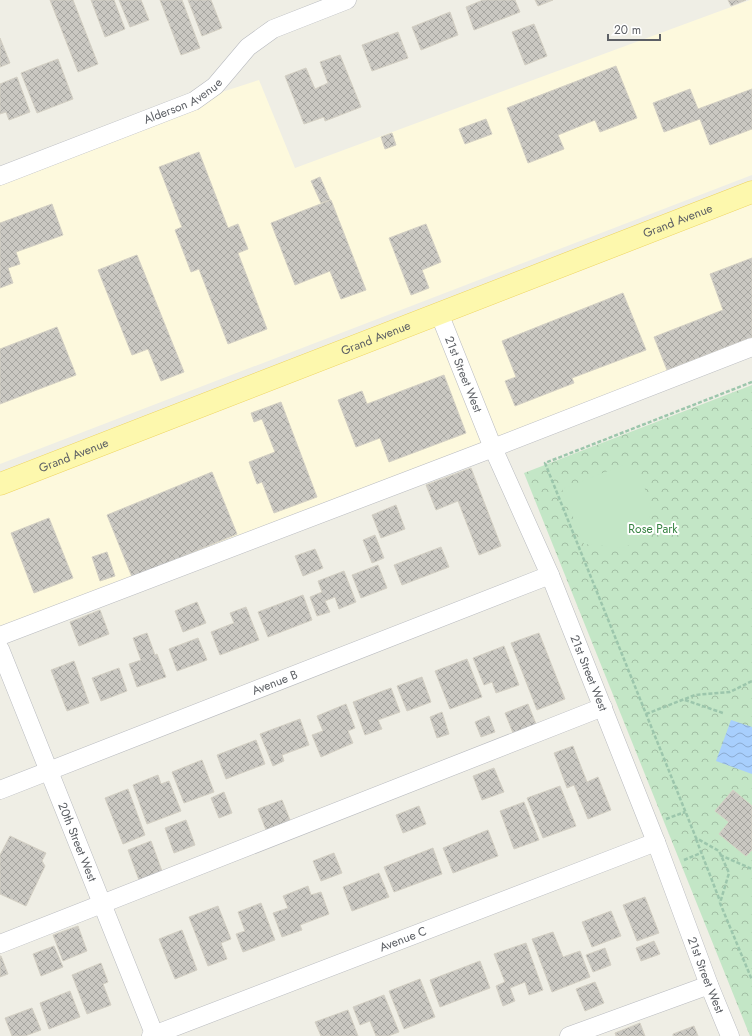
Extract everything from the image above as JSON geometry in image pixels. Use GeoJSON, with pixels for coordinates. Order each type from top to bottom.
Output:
{"type":"FeatureCollection","features":[{"type":"Feature","properties":{"kind":"main road","name":"Grand Avenue"},"geometry":{"type":"LineString","coordinates":[[0,484],[752,192]]}},
{"type":"Feature","properties":{"kind":"street","name":"Alderson Avenue"},"geometry":{"type":"LineString","coordinates":[[0,176],[194,101],[215,86],[248,46],[273,29],[347,0]]}},
{"type":"Feature","properties":{"kind":"street","name":"21st Street West"},"geometry":{"type":"LineString","coordinates":[[439,313],[493,448],[550,575],[656,842],[709,985],[730,1036]]}},
{"type":"Feature","properties":{"kind":"street"},"geometry":{"type":"LineString","coordinates":[[0,636],[493,448],[752,347]]}},
{"type":"Feature","properties":{"kind":"street","name":"Avenue B"},"geometry":{"type":"LineString","coordinates":[[0,790],[550,575]]}},
{"type":"Feature","properties":{"kind":"street","name":"20th Street West"},"geometry":{"type":"LineString","coordinates":[[0,648],[153,1036]]}},
{"type":"Feature","properties":{"kind":"street"},"geometry":{"type":"LineString","coordinates":[[0,944],[603,707]]}},
{"type":"Feature","properties":{"kind":"street","name":"Avenue C"},"geometry":{"type":"LineString","coordinates":[[153,1036],[656,842]]}},
{"type":"Feature","properties":{"kind":"street"},"geometry":{"type":"LineString","coordinates":[[569,1036],[709,985]]}},
{"type":"Feature","properties":{"kind":"path"},"geometry":{"type":"LineString","coordinates":[[752,382],[545,463],[752,980]]}},
{"type":"Feature","properties":{"kind":"path"},"geometry":{"type":"LineString","coordinates":[[646,714],[696,695],[730,692],[752,682]]}},
{"type":"Feature","properties":{"kind":"path"},"geometry":{"type":"LineString","coordinates":[[684,700],[723,713]]}},
{"type":"Feature","properties":{"kind":"path"},"geometry":{"type":"LineString","coordinates":[[666,819],[685,812]]}},
{"type":"Feature","properties":{"kind":"path"},"geometry":{"type":"LineString","coordinates":[[696,838],[719,851],[729,873],[720,903]]}},
{"type":"Feature","properties":{"kind":"path"},"geometry":{"type":"LineString","coordinates":[[684,860],[701,854]]}},
{"type":"Feature","properties":{"kind":"path"},"geometry":{"type":"LineString","coordinates":[[720,855],[752,869]]}},
{"type":"Feature","properties":{"kind":"shaded area"},"geometry":{"type":"Polygon","coordinates":[[[752,0],[752,175],[0,464],[0,176],[194,101],[259,80],[295,168],[752,0]]]}},
{"type":"Feature","properties":{"kind":"shaded area"},"geometry":{"type":"Polygon","coordinates":[[[752,192],[752,348],[0,635],[0,484],[752,192]]]}},
{"type":"Feature","properties":{"kind":"green space","name":"Rose Park"},"geometry":{"type":"Polygon","coordinates":[[[752,385],[752,1036],[750,1036],[524,473],[752,385]]]}},
{"type":"Feature","properties":{"kind":"green space"},"geometry":{"type":"Polygon","coordinates":[[[623,465],[641,477],[651,508],[648,530],[625,548],[584,544],[562,489],[623,465]]]}},
{"type":"Feature","properties":{"kind":"water"},"geometry":{"type":"Polygon","coordinates":[[[731,720],[752,727],[752,774],[716,761],[731,720]]]}},
{"type":"Feature","properties":{"kind":"building"},"geometry":{"type":"Polygon","coordinates":[[[50,0],[73,0],[98,64],[78,72],[50,0]]]}},
{"type":"Feature","properties":{"kind":"building"},"geometry":{"type":"Polygon","coordinates":[[[91,0],[114,0],[125,29],[105,37],[91,0]]]}},
{"type":"Feature","properties":{"kind":"building"},"geometry":{"type":"Polygon","coordinates":[[[119,0],[141,0],[149,20],[130,27],[119,0]]]}},
{"type":"Feature","properties":{"kind":"building"},"geometry":{"type":"Polygon","coordinates":[[[160,0],[182,0],[200,48],[181,55],[160,0]]]}},
{"type":"Feature","properties":{"kind":"building"},"geometry":{"type":"Polygon","coordinates":[[[188,0],[211,0],[222,28],[202,36],[188,0]]]}},
{"type":"Feature","properties":{"kind":"building"},"geometry":{"type":"Polygon","coordinates":[[[483,0],[515,0],[520,12],[474,30],[466,7],[483,0]]]}},
{"type":"Feature","properties":{"kind":"building"},"geometry":{"type":"Polygon","coordinates":[[[535,0],[553,0],[538,6],[535,0]]]}},
{"type":"Feature","properties":{"kind":"building"},"geometry":{"type":"Polygon","coordinates":[[[728,0],[746,0],[731,6],[728,0]]]}},
{"type":"Feature","properties":{"kind":"building"},"geometry":{"type":"Polygon","coordinates":[[[450,12],[458,35],[421,50],[412,27],[450,12]]]}},
{"type":"Feature","properties":{"kind":"building"},"geometry":{"type":"Polygon","coordinates":[[[534,24],[547,56],[525,65],[512,32],[534,24]]]}},
{"type":"Feature","properties":{"kind":"building"},"geometry":{"type":"Polygon","coordinates":[[[398,32],[408,58],[372,71],[362,45],[398,32]]]}},
{"type":"Feature","properties":{"kind":"building"},"geometry":{"type":"Polygon","coordinates":[[[0,38],[10,63],[0,67],[0,38]]]}},
{"type":"Feature","properties":{"kind":"building"},"geometry":{"type":"Polygon","coordinates":[[[340,55],[361,107],[325,121],[324,117],[304,124],[285,76],[306,68],[315,89],[328,83],[320,62],[340,55]]]}},
{"type":"Feature","properties":{"kind":"building"},"geometry":{"type":"Polygon","coordinates":[[[58,59],[73,99],[37,113],[21,73],[58,59]]]}},
{"type":"Feature","properties":{"kind":"building"},"geometry":{"type":"Polygon","coordinates":[[[616,66],[637,118],[600,132],[595,120],[558,135],[564,149],[528,163],[507,108],[616,66]]]}},
{"type":"Feature","properties":{"kind":"building"},"geometry":{"type":"Polygon","coordinates":[[[17,77],[30,112],[9,120],[6,112],[0,114],[0,84],[17,77]]]}},
{"type":"Feature","properties":{"kind":"building"},"geometry":{"type":"Polygon","coordinates":[[[690,89],[698,109],[752,89],[752,129],[710,145],[700,119],[664,132],[653,103],[690,89]]]}},
{"type":"Feature","properties":{"kind":"building"},"geometry":{"type":"Polygon","coordinates":[[[486,119],[492,134],[465,144],[459,129],[486,119]]]}},
{"type":"Feature","properties":{"kind":"building"},"geometry":{"type":"Polygon","coordinates":[[[392,133],[396,145],[385,149],[381,137],[392,133]]]}},
{"type":"Feature","properties":{"kind":"building"},"geometry":{"type":"Polygon","coordinates":[[[199,152],[228,228],[238,224],[248,249],[238,253],[267,329],[228,344],[199,269],[191,272],[175,230],[182,227],[159,167],[199,152]]]}},
{"type":"Feature","properties":{"kind":"building"},"geometry":{"type":"Polygon","coordinates":[[[320,177],[330,200],[321,203],[311,181],[320,177]]]}},
{"type":"Feature","properties":{"kind":"building"},"geometry":{"type":"Polygon","coordinates":[[[331,200],[366,290],[341,299],[330,271],[295,285],[271,223],[331,200]]]}},
{"type":"Feature","properties":{"kind":"building"},"geometry":{"type":"Polygon","coordinates":[[[52,204],[63,235],[16,252],[20,264],[8,268],[13,283],[0,288],[0,223],[52,204]]]}},
{"type":"Feature","properties":{"kind":"building"},"geometry":{"type":"Polygon","coordinates":[[[426,224],[441,262],[422,270],[429,288],[411,295],[389,238],[426,224]]]}},
{"type":"Feature","properties":{"kind":"building"},"geometry":{"type":"Polygon","coordinates":[[[137,255],[184,372],[161,381],[148,349],[132,355],[98,270],[137,255]]]}},
{"type":"Feature","properties":{"kind":"building"},"geometry":{"type":"Polygon","coordinates":[[[752,258],[752,337],[667,370],[654,337],[723,310],[710,274],[752,258]]]}},
{"type":"Feature","properties":{"kind":"building"},"geometry":{"type":"Polygon","coordinates":[[[623,293],[646,350],[572,378],[574,383],[515,406],[505,381],[516,377],[502,341],[623,293]]]}},
{"type":"Feature","properties":{"kind":"building"},"geometry":{"type":"Polygon","coordinates":[[[57,327],[76,375],[0,404],[0,349],[57,327]]]}},
{"type":"Feature","properties":{"kind":"building"},"geometry":{"type":"Polygon","coordinates":[[[444,375],[466,433],[389,462],[380,438],[356,447],[338,400],[362,391],[367,404],[444,375]]]}},
{"type":"Feature","properties":{"kind":"building"},"geometry":{"type":"Polygon","coordinates":[[[281,402],[317,497],[274,513],[262,482],[257,484],[249,462],[275,452],[262,419],[254,422],[251,413],[281,402]]]}},
{"type":"Feature","properties":{"kind":"building"},"geometry":{"type":"Polygon","coordinates":[[[471,468],[501,546],[479,555],[458,501],[436,510],[426,485],[471,468]]]}},
{"type":"Feature","properties":{"kind":"building"},"geometry":{"type":"Polygon","coordinates":[[[212,472],[237,534],[132,577],[107,515],[212,472]]]}},
{"type":"Feature","properties":{"kind":"building"},"geometry":{"type":"Polygon","coordinates":[[[396,505],[405,529],[381,538],[372,515],[396,505]]]}},
{"type":"Feature","properties":{"kind":"building"},"geometry":{"type":"Polygon","coordinates":[[[49,518],[73,578],[34,593],[11,533],[49,518]]]}},
{"type":"Feature","properties":{"kind":"building"},"geometry":{"type":"Polygon","coordinates":[[[375,535],[384,558],[372,563],[363,540],[375,535]]]}},
{"type":"Feature","properties":{"kind":"building"},"geometry":{"type":"Polygon","coordinates":[[[441,547],[449,567],[402,585],[394,565],[441,547]]]}},
{"type":"Feature","properties":{"kind":"building"},"geometry":{"type":"Polygon","coordinates":[[[315,549],[323,568],[303,576],[295,556],[315,549]]]}},
{"type":"Feature","properties":{"kind":"building"},"geometry":{"type":"Polygon","coordinates":[[[107,552],[115,576],[100,581],[92,557],[107,552]]]}},
{"type":"Feature","properties":{"kind":"building"},"geometry":{"type":"Polygon","coordinates":[[[378,565],[387,588],[361,598],[352,575],[378,565]]]}},
{"type":"Feature","properties":{"kind":"building"},"geometry":{"type":"Polygon","coordinates":[[[344,571],[356,602],[339,609],[335,597],[325,601],[330,612],[317,616],[310,597],[322,592],[318,581],[344,571]]]}},
{"type":"Feature","properties":{"kind":"building"},"geometry":{"type":"Polygon","coordinates":[[[303,595],[312,620],[268,637],[258,612],[303,595]]]}},
{"type":"Feature","properties":{"kind":"building"},"geometry":{"type":"Polygon","coordinates":[[[197,602],[206,623],[183,632],[175,611],[197,602]]]}},
{"type":"Feature","properties":{"kind":"building"},"geometry":{"type":"Polygon","coordinates":[[[246,607],[259,640],[220,655],[211,632],[234,623],[230,613],[246,607]]]}},
{"type":"Feature","properties":{"kind":"building"},"geometry":{"type":"Polygon","coordinates":[[[100,610],[109,634],[79,646],[70,622],[100,610]]]}},
{"type":"Feature","properties":{"kind":"building"},"geometry":{"type":"Polygon","coordinates":[[[147,633],[155,655],[157,654],[166,677],[137,687],[129,664],[141,660],[133,638],[147,633]]]}},
{"type":"Feature","properties":{"kind":"building"},"geometry":{"type":"Polygon","coordinates":[[[539,633],[565,699],[537,710],[511,643],[539,633]]]}},
{"type":"Feature","properties":{"kind":"building"},"geometry":{"type":"Polygon","coordinates":[[[198,638],[207,660],[177,671],[169,649],[198,638]]]}},
{"type":"Feature","properties":{"kind":"building"},"geometry":{"type":"Polygon","coordinates":[[[504,646],[519,685],[496,693],[492,682],[484,685],[473,658],[504,646]]]}},
{"type":"Feature","properties":{"kind":"building"},"geometry":{"type":"Polygon","coordinates":[[[467,659],[482,697],[450,709],[435,671],[467,659]]]}},
{"type":"Feature","properties":{"kind":"building"},"geometry":{"type":"Polygon","coordinates":[[[74,661],[89,703],[67,711],[51,670],[74,661]]]}},
{"type":"Feature","properties":{"kind":"building"},"geometry":{"type":"Polygon","coordinates":[[[119,668],[127,691],[101,701],[92,678],[119,668]]]}},
{"type":"Feature","properties":{"kind":"building"},"geometry":{"type":"Polygon","coordinates":[[[422,677],[431,702],[407,711],[397,686],[422,677]]]}},
{"type":"Feature","properties":{"kind":"building"},"geometry":{"type":"Polygon","coordinates":[[[391,688],[400,712],[378,720],[382,729],[365,735],[353,702],[391,688]]]}},
{"type":"Feature","properties":{"kind":"building"},"geometry":{"type":"Polygon","coordinates":[[[346,704],[355,728],[348,731],[353,743],[321,757],[312,735],[323,731],[317,716],[346,704]]]}},
{"type":"Feature","properties":{"kind":"building"},"geometry":{"type":"Polygon","coordinates":[[[528,704],[536,724],[513,733],[505,713],[528,704]]]}},
{"type":"Feature","properties":{"kind":"building"},"geometry":{"type":"Polygon","coordinates":[[[442,712],[449,734],[437,738],[430,717],[442,712]]]}},
{"type":"Feature","properties":{"kind":"building"},"geometry":{"type":"Polygon","coordinates":[[[489,716],[495,732],[481,737],[475,722],[489,716]]]}},
{"type":"Feature","properties":{"kind":"building"},"geometry":{"type":"Polygon","coordinates":[[[300,719],[309,745],[282,755],[284,761],[273,766],[260,734],[300,719]]]}},
{"type":"Feature","properties":{"kind":"building"},"geometry":{"type":"Polygon","coordinates":[[[256,740],[265,764],[226,779],[217,755],[256,740]]]}},
{"type":"Feature","properties":{"kind":"building"},"geometry":{"type":"Polygon","coordinates":[[[573,746],[587,782],[598,777],[611,810],[588,819],[574,785],[567,788],[554,753],[573,746]]]}},
{"type":"Feature","properties":{"kind":"building"},"geometry":{"type":"Polygon","coordinates":[[[202,760],[214,792],[184,803],[172,772],[202,760]]]}},
{"type":"Feature","properties":{"kind":"building"},"geometry":{"type":"Polygon","coordinates":[[[494,768],[504,792],[482,800],[473,776],[494,768]]]}},
{"type":"Feature","properties":{"kind":"building"},"geometry":{"type":"Polygon","coordinates":[[[158,775],[161,784],[169,781],[181,811],[147,824],[133,785],[158,775]]]}},
{"type":"Feature","properties":{"kind":"building"},"geometry":{"type":"Polygon","coordinates":[[[560,786],[576,826],[543,838],[527,798],[560,786]]]}},
{"type":"Feature","properties":{"kind":"building"},"geometry":{"type":"Polygon","coordinates":[[[128,789],[145,835],[123,844],[105,798],[128,789]]]}},
{"type":"Feature","properties":{"kind":"building"},"geometry":{"type":"Polygon","coordinates":[[[733,790],[752,806],[752,850],[746,856],[719,834],[729,822],[715,811],[733,790]]]}},
{"type":"Feature","properties":{"kind":"building"},"geometry":{"type":"Polygon","coordinates":[[[224,792],[232,813],[219,818],[211,798],[224,792]]]}},
{"type":"Feature","properties":{"kind":"building"},"geometry":{"type":"Polygon","coordinates":[[[282,800],[290,820],[266,830],[258,809],[282,800]]]}},
{"type":"Feature","properties":{"kind":"building"},"geometry":{"type":"Polygon","coordinates":[[[524,802],[539,840],[514,849],[500,811],[524,802]]]}},
{"type":"Feature","properties":{"kind":"building"},"geometry":{"type":"Polygon","coordinates":[[[419,806],[426,824],[403,833],[396,815],[419,806]]]}},
{"type":"Feature","properties":{"kind":"building"},"geometry":{"type":"Polygon","coordinates":[[[186,820],[195,845],[174,853],[165,828],[186,820]]]}},
{"type":"Feature","properties":{"kind":"building"},"geometry":{"type":"Polygon","coordinates":[[[488,830],[498,856],[453,873],[443,848],[488,830]]]}},
{"type":"Feature","properties":{"kind":"building"},"geometry":{"type":"Polygon","coordinates":[[[10,836],[46,853],[42,861],[45,866],[26,906],[0,894],[0,855],[10,836]]]}},
{"type":"Feature","properties":{"kind":"building"},"geometry":{"type":"Polygon","coordinates":[[[151,841],[162,871],[139,880],[128,850],[151,841]]]}},
{"type":"Feature","properties":{"kind":"building"},"geometry":{"type":"Polygon","coordinates":[[[433,848],[442,874],[394,892],[384,867],[433,848]]]}},
{"type":"Feature","properties":{"kind":"building"},"geometry":{"type":"Polygon","coordinates":[[[334,853],[342,873],[321,881],[313,861],[334,853]]]}},
{"type":"Feature","properties":{"kind":"building"},"geometry":{"type":"Polygon","coordinates":[[[379,873],[389,897],[352,911],[343,887],[379,873]]]}},
{"type":"Feature","properties":{"kind":"building"},"geometry":{"type":"Polygon","coordinates":[[[308,886],[311,895],[321,892],[329,914],[300,925],[302,930],[282,937],[273,913],[288,908],[283,896],[308,886]]]}},
{"type":"Feature","properties":{"kind":"building"},"geometry":{"type":"Polygon","coordinates":[[[645,897],[659,933],[637,941],[623,905],[645,897]]]}},
{"type":"Feature","properties":{"kind":"building"},"geometry":{"type":"Polygon","coordinates":[[[261,903],[275,940],[243,952],[236,934],[245,931],[238,912],[261,903]]]}},
{"type":"Feature","properties":{"kind":"building"},"geometry":{"type":"Polygon","coordinates":[[[218,906],[231,939],[221,943],[227,959],[208,966],[189,917],[218,906]]]}},
{"type":"Feature","properties":{"kind":"building"},"geometry":{"type":"Polygon","coordinates":[[[611,911],[621,936],[592,947],[582,922],[611,911]]]}},
{"type":"Feature","properties":{"kind":"building"},"geometry":{"type":"Polygon","coordinates":[[[78,926],[87,951],[63,961],[53,935],[78,926]]]}},
{"type":"Feature","properties":{"kind":"building"},"geometry":{"type":"Polygon","coordinates":[[[182,930],[197,970],[175,979],[159,939],[182,930]]]}},
{"type":"Feature","properties":{"kind":"building"},"geometry":{"type":"Polygon","coordinates":[[[553,932],[563,957],[580,951],[590,977],[552,992],[532,939],[553,932]]]}},
{"type":"Feature","properties":{"kind":"building"},"geometry":{"type":"Polygon","coordinates":[[[654,941],[660,954],[641,961],[636,948],[654,941]]]}},
{"type":"Feature","properties":{"kind":"building"},"geometry":{"type":"Polygon","coordinates":[[[526,943],[543,990],[529,995],[525,982],[510,988],[515,1001],[503,1006],[496,986],[505,982],[494,954],[526,943]]]}},
{"type":"Feature","properties":{"kind":"building"},"geometry":{"type":"Polygon","coordinates":[[[54,946],[63,967],[41,976],[33,954],[54,946]]]}},
{"type":"Feature","properties":{"kind":"building"},"geometry":{"type":"Polygon","coordinates":[[[605,948],[611,965],[593,972],[586,955],[605,948]]]}},
{"type":"Feature","properties":{"kind":"building"},"geometry":{"type":"Polygon","coordinates":[[[0,956],[8,974],[0,977],[0,956]]]}},
{"type":"Feature","properties":{"kind":"building"},"geometry":{"type":"Polygon","coordinates":[[[480,961],[490,988],[440,1007],[430,980],[480,961]]]}},
{"type":"Feature","properties":{"kind":"building"},"geometry":{"type":"Polygon","coordinates":[[[101,963],[108,982],[103,984],[111,1005],[87,1014],[72,975],[101,963]]]}},
{"type":"Feature","properties":{"kind":"building"},"geometry":{"type":"Polygon","coordinates":[[[420,979],[435,1017],[404,1029],[389,991],[420,979]]]}},
{"type":"Feature","properties":{"kind":"building"},"geometry":{"type":"Polygon","coordinates":[[[595,982],[604,1003],[585,1011],[576,989],[595,982]]]}},
{"type":"Feature","properties":{"kind":"building"},"geometry":{"type":"Polygon","coordinates":[[[70,991],[80,1017],[49,1029],[40,1003],[70,991]]]}},
{"type":"Feature","properties":{"kind":"building"},"geometry":{"type":"Polygon","coordinates":[[[384,995],[399,1032],[388,1036],[376,1036],[370,1021],[360,1025],[353,1007],[384,995]]]}},
{"type":"Feature","properties":{"kind":"building"},"geometry":{"type":"Polygon","coordinates":[[[32,1008],[41,1030],[25,1036],[12,1036],[5,1018],[32,1008]]]}},
{"type":"Feature","properties":{"kind":"building"},"geometry":{"type":"Polygon","coordinates":[[[348,1010],[358,1036],[321,1036],[315,1022],[348,1010]]]}},
{"type":"Feature","properties":{"kind":"building"},"geometry":{"type":"Polygon","coordinates":[[[640,1023],[645,1036],[616,1036],[615,1033],[640,1023]]]}},
{"type":"Feature","properties":{"kind":"building"},"geometry":{"type":"Polygon","coordinates":[[[694,1026],[698,1036],[673,1036],[673,1034],[694,1026]]]}}]}
